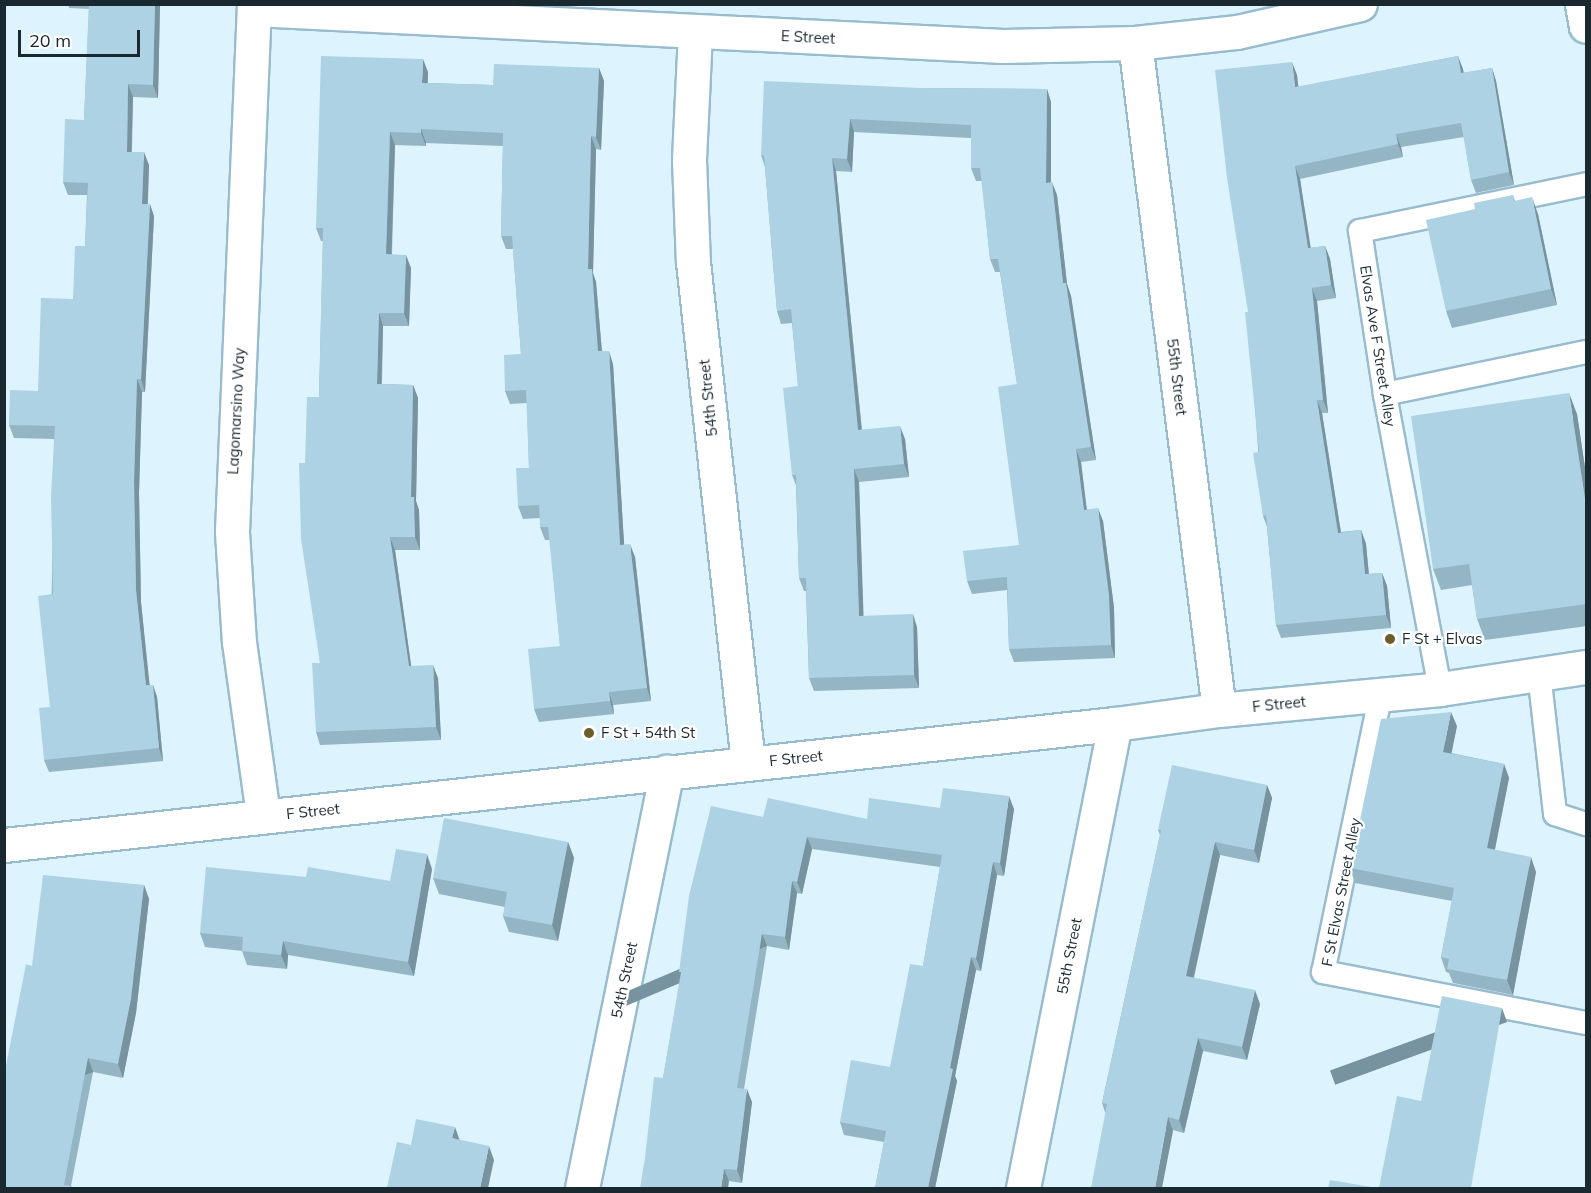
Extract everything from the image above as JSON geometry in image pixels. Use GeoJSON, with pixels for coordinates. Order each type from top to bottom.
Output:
{"type":"FeatureCollection","features":[{"type":"Feature","properties":{"kind":"street","name":"E Street"},"geometry":{"type":"LineString","coordinates":[[254,7],[695,32],[1003,46],[1135,43],[1237,32],[1360,4]]}},
{"type":"Feature","properties":{"kind":"street"},"geometry":{"type":"LineString","coordinates":[[1582,4],[1587,26]]}},
{"type":"Feature","properties":{"kind":"street","name":"Lagomarsino Way"},"geometry":{"type":"LineString","coordinates":[[254,7],[232,532],[239,642],[263,816]]}},
{"type":"Feature","properties":{"kind":"street","name":"54th Street"},"geometry":{"type":"LineString","coordinates":[[695,32],[689,160],[693,262],[748,763]]}},
{"type":"Feature","properties":{"kind":"street","name":"55th Street"},"geometry":{"type":"LineString","coordinates":[[1135,43],[1219,710]]}},
{"type":"Feature","properties":{"kind":"street","name":"F Street"},"geometry":{"type":"LineString","coordinates":[[4,845],[1116,724],[1219,710],[1440,689],[1539,673],[1587,668]]}},
{"type":"Feature","properties":{"kind":"street","name":"55th Street"},"geometry":{"type":"LineString","coordinates":[[1023,1188],[1116,724]]}},
{"type":"Feature","properties":{"kind":"street","name":"54th Street"},"geometry":{"type":"LineString","coordinates":[[582,1188],[667,772]]}},
{"type":"Feature","properties":{"kind":"lane","name":"Elvas Ave F Street Alley"},"geometry":{"type":"LineString","coordinates":[[1440,689],[1385,394],[1360,231],[1587,184]]}},
{"type":"Feature","properties":{"kind":"lane"},"geometry":{"type":"LineString","coordinates":[[1385,394],[1587,352]]}},
{"type":"Feature","properties":{"kind":"lane"},"geometry":{"type":"LineString","coordinates":[[1539,673],[1555,814],[1587,824]]}},
{"type":"Feature","properties":{"kind":"lane","name":"F St Elvas Street Alley"},"geometry":{"type":"LineString","coordinates":[[1381,693],[1323,972],[1587,1023]]}},
{"type":"Feature","properties":{"kind":"building"},"geometry":{"type":"Polygon","coordinates":[[[89,4],[155,4],[153,85],[128,84],[127,152],[144,152],[142,204],[150,204],[141,379],[137,379],[134,481],[136,590],[146,685],[153,685],[159,748],[44,760],[39,708],[50,707],[38,596],[53,594],[51,496],[55,426],[9,425],[10,390],[38,391],[41,298],[73,299],[75,246],[85,246],[88,183],[63,182],[65,119],[84,120],[89,4]]]}},
{"type":"Feature","properties":{"kind":"building"},"geometry":{"type":"Polygon","coordinates":[[[321,56],[423,59],[422,83],[493,85],[494,64],[599,68],[596,137],[591,136],[588,269],[592,269],[598,351],[609,351],[620,545],[630,544],[647,688],[609,692],[610,701],[534,709],[528,649],[560,646],[548,527],[540,527],[539,505],[518,506],[516,468],[529,468],[526,390],[505,391],[504,355],[521,354],[512,236],[501,236],[503,133],[421,129],[421,133],[390,132],[386,254],[406,255],[404,313],[379,313],[377,384],[413,385],[411,497],[414,497],[415,537],[390,537],[409,666],[433,665],[436,727],[316,732],[312,663],[320,663],[301,539],[299,463],[305,463],[307,397],[319,397],[323,228],[316,228],[321,56]]]}},
{"type":"Feature","properties":{"kind":"building"},"geometry":{"type":"Polygon","coordinates":[[[1458,56],[1461,73],[1492,68],[1509,172],[1471,180],[1461,123],[1396,134],[1398,144],[1295,166],[1308,248],[1325,246],[1331,285],[1312,288],[1323,400],[1317,400],[1338,533],[1361,530],[1365,574],[1382,573],[1386,615],[1276,625],[1266,515],[1263,516],[1253,453],[1259,452],[1245,312],[1248,312],[1227,178],[1215,70],[1292,62],[1295,87],[1458,56]]]}},
{"type":"Feature","properties":{"kind":"building"},"geometry":{"type":"Polygon","coordinates":[[[764,81],[921,88],[1047,89],[1046,183],[1052,182],[1063,283],[1066,283],[1091,447],[1076,449],[1084,510],[1098,508],[1109,595],[1111,645],[1009,649],[1007,577],[967,581],[963,551],[1019,545],[998,387],[1017,384],[998,259],[990,259],[980,168],[971,168],[971,125],[850,119],[847,159],[832,158],[858,430],[900,426],[904,464],[854,469],[859,616],[913,614],[914,675],[809,678],[806,578],[799,578],[796,475],[792,475],[783,388],[798,386],[791,309],[777,311],[764,156],[761,155],[764,81]]]}},
{"type":"Feature","properties":{"kind":"building"},"geometry":{"type":"Polygon","coordinates":[[[1513,195],[1514,201],[1532,197],[1551,289],[1446,311],[1426,220],[1475,209],[1474,203],[1513,195]]]}},
{"type":"Feature","properties":{"kind":"building"},"geometry":{"type":"Polygon","coordinates":[[[1569,393],[1587,512],[1587,604],[1477,619],[1469,564],[1433,569],[1411,416],[1569,393]]]}},
{"type":"Feature","properties":{"kind":"building"},"geometry":{"type":"Polygon","coordinates":[[[1451,712],[1443,752],[1504,764],[1487,848],[1531,857],[1507,980],[1447,969],[1449,959],[1441,957],[1454,888],[1350,868],[1381,719],[1451,712]]]}},
{"type":"Feature","properties":{"kind":"building"},"geometry":{"type":"Polygon","coordinates":[[[1172,765],[1267,785],[1254,850],[1215,842],[1186,976],[1255,990],[1242,1047],[1198,1038],[1179,1120],[1168,1117],[1155,1188],[1091,1188],[1107,1104],[1102,1103],[1161,830],[1158,830],[1172,765]]]}},
{"type":"Feature","properties":{"kind":"building"},"geometry":{"type":"Polygon","coordinates":[[[943,788],[1009,796],[1000,863],[993,862],[976,958],[971,957],[950,1068],[953,1069],[928,1188],[875,1188],[886,1131],[840,1122],[851,1060],[890,1067],[910,964],[923,966],[942,855],[807,837],[797,882],[792,881],[785,937],[762,934],[737,1088],[747,1089],[737,1170],[724,1169],[721,1188],[640,1188],[654,1077],[663,1078],[681,972],[679,972],[689,896],[711,806],[763,817],[768,798],[867,819],[869,798],[940,808],[943,788]]]}},
{"type":"Feature","properties":{"kind":"building"},"geometry":{"type":"Polygon","coordinates":[[[444,818],[568,842],[552,925],[503,916],[507,892],[433,878],[444,818]]]}},
{"type":"Feature","properties":{"kind":"building"},"geometry":{"type":"Polygon","coordinates":[[[396,849],[427,854],[408,962],[283,941],[281,955],[242,951],[243,937],[200,933],[206,867],[306,877],[308,867],[390,881],[396,849]]]}},
{"type":"Feature","properties":{"kind":"building"},"geometry":{"type":"Polygon","coordinates":[[[43,875],[144,885],[131,999],[118,1064],[88,1058],[64,1185],[72,1186],[72,1188],[4,1188],[4,1076],[26,964],[32,966],[43,875]]]}},
{"type":"Feature","properties":{"kind":"building"},"geometry":{"type":"Polygon","coordinates":[[[1442,996],[1502,1008],[1471,1188],[1379,1188],[1397,1096],[1421,1101],[1442,996]]]}},
{"type":"Feature","properties":{"kind":"building"},"geometry":{"type":"Polygon","coordinates":[[[416,1119],[455,1127],[452,1138],[489,1146],[480,1188],[387,1188],[397,1142],[411,1145],[416,1119]]]}},
{"type":"Feature","properties":{"kind":"building"},"geometry":{"type":"Polygon","coordinates":[[[1330,1180],[1377,1188],[1328,1188],[1330,1180]]]}},
{"type":"Feature","properties":{"kind":"place","name":"F St + Elvas"},"geometry":{"type":"Point","coordinates":[1390,639]}},
{"type":"Feature","properties":{"kind":"place","name":"F St + 54th St"},"geometry":{"type":"Point","coordinates":[589,733]}}]}
